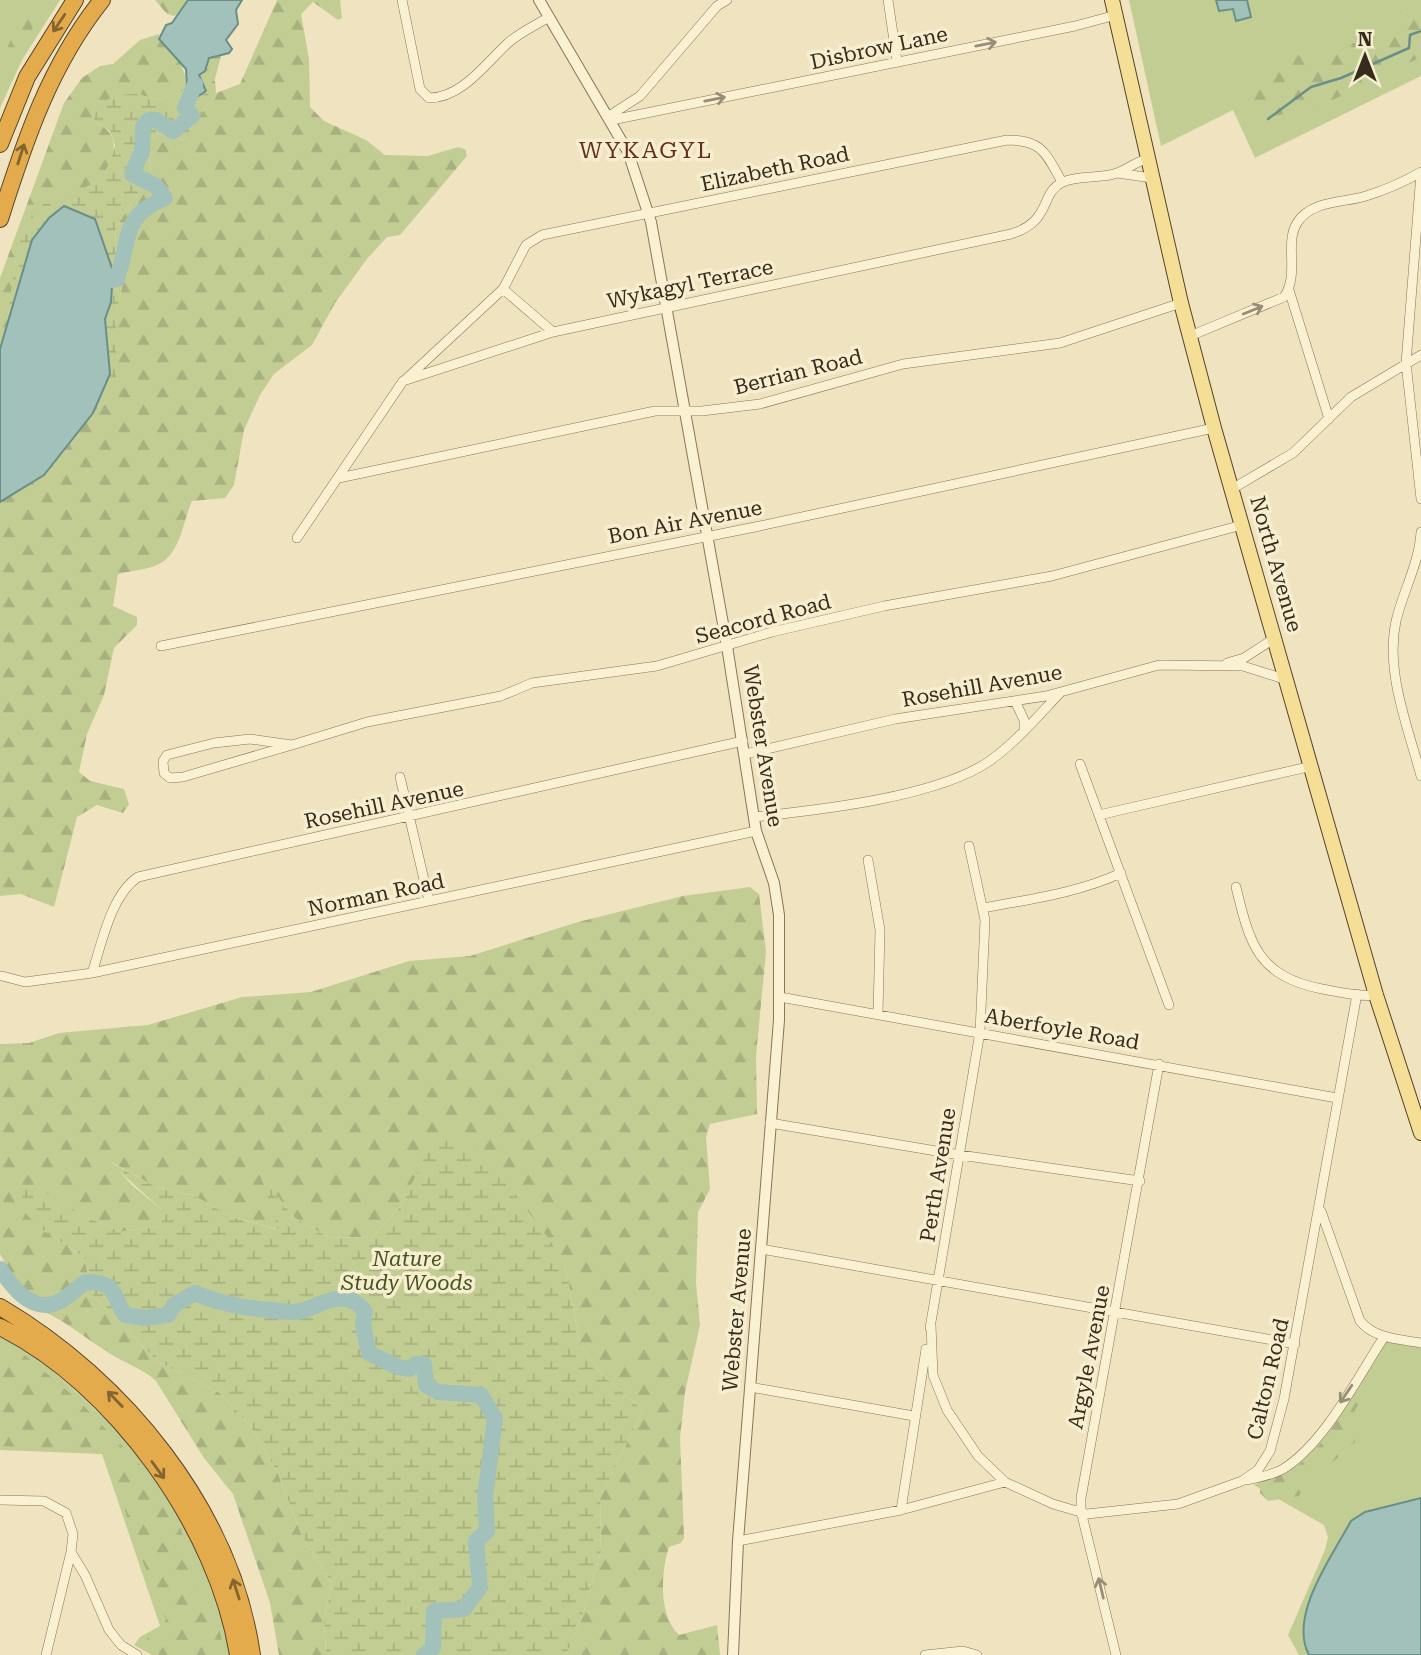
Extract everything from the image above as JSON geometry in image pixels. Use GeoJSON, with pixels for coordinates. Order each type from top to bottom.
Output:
{"type":"FeatureCollection","features":[{"type":"Feature","properties":{"kind":"highway"},"geometry":{"type":"LineString","coordinates":[[0,144],[27,77],[75,0]]}},
{"type":"Feature","properties":{"kind":"highway"},"geometry":{"type":"LineString","coordinates":[[0,219],[28,133],[49,83],[80,30],[102,0]]}},
{"type":"Feature","properties":{"kind":"highway"},"geometry":{"type":"LineString","coordinates":[[0,1307],[46,1338],[92,1377],[135,1420],[174,1468],[201,1510],[226,1562],[246,1621],[252,1655]]}},
{"type":"Feature","properties":{"kind":"highway"},"geometry":{"type":"LineString","coordinates":[[0,1327],[29,1343],[68,1373],[114,1417],[162,1475],[209,1556],[229,1611],[238,1655]]}},
{"type":"Feature","properties":{"kind":"main road","name":"North Avenue"},"geometry":{"type":"LineString","coordinates":[[1114,7],[1181,303],[1214,428],[1376,995],[1419,1117]]}},
{"type":"Feature","properties":{"kind":"street"},"geometry":{"type":"LineString","coordinates":[[402,0],[420,89],[429,98],[445,96],[461,86],[509,41],[549,17]]}},
{"type":"Feature","properties":{"kind":"street","name":"Webster Avenue"},"geometry":{"type":"LineString","coordinates":[[539,0],[610,118],[639,178],[648,214],[727,646],[756,831],[776,894],[780,997],[738,1541],[733,1655]]}},
{"type":"Feature","properties":{"kind":"street"},"geometry":{"type":"LineString","coordinates":[[610,118],[640,96],[717,6],[727,0]]}},
{"type":"Feature","properties":{"kind":"street"},"geometry":{"type":"LineString","coordinates":[[888,0],[897,61]]}},
{"type":"Feature","properties":{"kind":"street","name":"Disbrow Lane"},"geometry":{"type":"LineString","coordinates":[[610,118],[1075,26],[1114,7]]}},
{"type":"Feature","properties":{"kind":"street"},"geometry":{"type":"LineString","coordinates":[[640,96],[648,111]]}},
{"type":"Feature","properties":{"kind":"street","name":"Elizabeth Road"},"geometry":{"type":"LineString","coordinates":[[403,382],[503,289],[521,251],[532,239],[1007,140],[1031,142],[1040,147],[1062,182]]}},
{"type":"Feature","properties":{"kind":"street"},"geometry":{"type":"LineString","coordinates":[[1062,182],[1117,173],[1147,159]]}},
{"type":"Feature","properties":{"kind":"street"},"geometry":{"type":"LineString","coordinates":[[1329,419],[1289,290],[1296,224],[1308,211],[1319,205],[1376,192],[1421,172],[1406,363],[1421,499]]}},
{"type":"Feature","properties":{"kind":"street"},"geometry":{"type":"LineString","coordinates":[[1117,173],[1152,178]]}},
{"type":"Feature","properties":{"kind":"street","name":"Wykagyl Terrace"},"geometry":{"type":"LineString","coordinates":[[403,382],[552,332],[1019,232],[1039,219],[1048,198],[1062,182]]}},
{"type":"Feature","properties":{"kind":"street"},"geometry":{"type":"LineString","coordinates":[[503,289],[552,332]]}},
{"type":"Feature","properties":{"kind":"street"},"geometry":{"type":"LineString","coordinates":[[1190,336],[1280,300],[1289,290]]}},
{"type":"Feature","properties":{"kind":"street","name":"Berrian Road"},"geometry":{"type":"LineString","coordinates":[[339,478],[655,411],[760,404],[904,364],[1060,343],[1181,303]]}},
{"type":"Feature","properties":{"kind":"street"},"geometry":{"type":"LineString","coordinates":[[1232,489],[1293,453],[1370,383],[1421,355]]}},
{"type":"Feature","properties":{"kind":"street"},"geometry":{"type":"LineString","coordinates":[[298,538],[403,382]]}},
{"type":"Feature","properties":{"kind":"street","name":"Bon Air Avenue"},"geometry":{"type":"LineString","coordinates":[[162,646],[707,536],[1214,428]]}},
{"type":"Feature","properties":{"kind":"street","name":"Seacord Road"},"geometry":{"type":"LineString","coordinates":[[292,745],[250,739],[200,745],[167,755],[163,761],[164,773],[170,778],[183,777],[292,745],[367,722],[501,695],[532,683],[657,666],[884,606],[1052,576],[1242,525]]}},
{"type":"Feature","properties":{"kind":"street"},"geometry":{"type":"LineString","coordinates":[[1421,532],[1415,566],[1396,624],[1393,651],[1397,683],[1421,776]]}},
{"type":"Feature","properties":{"kind":"street","name":"Rosehill Avenue"},"geometry":{"type":"LineString","coordinates":[[1225,664],[1244,658],[1275,638]]}},
{"type":"Feature","properties":{"kind":"street","name":"Rosehill Avenue"},"geometry":{"type":"LineString","coordinates":[[745,754],[895,719],[1015,701],[1159,665],[1225,664],[1250,668],[1287,680]]}},
{"type":"Feature","properties":{"kind":"street"},"geometry":{"type":"LineString","coordinates":[[754,817],[899,795],[956,779],[990,761],[1061,691]]}},
{"type":"Feature","properties":{"kind":"street"},"geometry":{"type":"LineString","coordinates":[[1015,701],[1024,720],[1024,730]]}},
{"type":"Feature","properties":{"kind":"street","name":"Rosehill Avenue"},"geometry":{"type":"LineString","coordinates":[[92,973],[121,895],[129,883],[138,877],[743,741]]}},
{"type":"Feature","properties":{"kind":"street"},"geometry":{"type":"LineString","coordinates":[[1080,764],[1169,1005]]}},
{"type":"Feature","properties":{"kind":"street"},"geometry":{"type":"LineString","coordinates":[[1099,815],[1312,766]]}},
{"type":"Feature","properties":{"kind":"street"},"geometry":{"type":"LineString","coordinates":[[400,777],[429,901]]}},
{"type":"Feature","properties":{"kind":"street","name":"Norman Road"},"geometry":{"type":"LineString","coordinates":[[2,976],[25,982],[92,973],[756,831]]}},
{"type":"Feature","properties":{"kind":"street","name":"Perth Avenue"},"geometry":{"type":"LineString","coordinates":[[901,1510],[914,1416],[980,1032],[985,962],[983,908],[969,846]]}},
{"type":"Feature","properties":{"kind":"street"},"geometry":{"type":"LineString","coordinates":[[868,860],[880,930],[878,1014]]}},
{"type":"Feature","properties":{"kind":"street"},"geometry":{"type":"LineString","coordinates":[[983,908],[1058,894],[1097,884],[1121,873]]}},
{"type":"Feature","properties":{"kind":"street"},"geometry":{"type":"LineString","coordinates":[[1236,887],[1248,936],[1269,967],[1303,985],[1376,995]]}},
{"type":"Feature","properties":{"kind":"street","name":"Calton Road"},"geometry":{"type":"LineString","coordinates":[[931,1325],[933,1376],[947,1410],[966,1440],[1005,1482],[1053,1504],[1104,1514],[1178,1504],[1242,1481],[1258,1470],[1275,1438],[1295,1344],[1357,994]]}},
{"type":"Feature","properties":{"kind":"street","name":"Aberfoyle Road"},"geometry":{"type":"LineString","coordinates":[[780,997],[1337,1098]]}},
{"type":"Feature","properties":{"kind":"street","name":"Argyle Avenue"},"geometry":{"type":"LineString","coordinates":[[1116,1655],[1081,1511],[1090,1446],[1159,1064]]}},
{"type":"Feature","properties":{"kind":"street"},"geometry":{"type":"LineString","coordinates":[[770,1123],[960,1156],[1140,1181]]}},
{"type":"Feature","properties":{"kind":"street"},"geometry":{"type":"LineString","coordinates":[[1320,1209],[1360,1321],[1368,1331],[1384,1337],[1421,1343]]}},
{"type":"Feature","properties":{"kind":"street"},"geometry":{"type":"LineString","coordinates":[[761,1249],[1295,1344]]}},
{"type":"Feature","properties":{"kind":"street"},"geometry":{"type":"LineString","coordinates":[[1242,1481],[1276,1472],[1303,1453],[1320,1434],[1384,1337]]}},
{"type":"Feature","properties":{"kind":"street"},"geometry":{"type":"LineString","coordinates":[[750,1387],[914,1416]]}},
{"type":"Feature","properties":{"kind":"street"},"geometry":{"type":"LineString","coordinates":[[738,1541],[901,1510],[1005,1482]]}},
{"type":"Feature","properties":{"kind":"street"},"geometry":{"type":"LineString","coordinates":[[0,1500],[44,1501],[61,1508],[70,1520],[71,1552],[46,1655]]}},
{"type":"Feature","properties":{"kind":"street"},"geometry":{"type":"LineString","coordinates":[[71,1552],[85,1575],[109,1629],[121,1645],[137,1655]]}},
{"type":"Feature","properties":{"kind":"street"},"geometry":{"type":"LineString","coordinates":[[925,1655],[949,1651],[978,1655]]}},
{"type":"Feature","properties":{"kind":"street"},"geometry":{"type":"LineString","coordinates":[[938,1655],[949,1651]]}},
{"type":"Feature","properties":{"kind":"green space"},"geometry":{"type":"Polygon","coordinates":[[[0,0],[60,0],[22,60],[0,108],[0,0]]]}},
{"type":"Feature","properties":{"kind":"green space"},"geometry":{"type":"Polygon","coordinates":[[[30,0],[46,0],[16,62],[6,61],[8,46],[30,0]]]}},
{"type":"Feature","properties":{"kind":"green space"},"geometry":{"type":"Polygon","coordinates":[[[155,0],[188,0],[181,12],[174,16],[167,14],[155,0]]]}},
{"type":"Feature","properties":{"kind":"green space"},"geometry":{"type":"Polygon","coordinates":[[[277,0],[340,0],[342,18],[338,20],[313,2],[301,14],[309,59],[310,107],[324,121],[366,140],[385,155],[428,156],[458,147],[465,149],[467,156],[400,235],[387,237],[367,259],[335,303],[312,345],[274,374],[260,395],[244,430],[234,485],[225,498],[192,501],[176,546],[165,560],[148,568],[118,574],[113,606],[137,617],[137,625],[114,648],[104,695],[87,734],[79,772],[90,781],[124,789],[129,804],[123,813],[97,805],[77,817],[54,907],[21,894],[0,896],[0,502],[44,475],[93,413],[114,394],[116,313],[123,283],[115,243],[116,227],[151,173],[148,143],[158,133],[183,140],[216,93],[240,84],[277,0]]]}},
{"type":"Feature","properties":{"kind":"green space"},"geometry":{"type":"Polygon","coordinates":[[[1129,0],[1421,0],[1421,76],[1255,158],[1233,110],[1161,146],[1129,0]]]}},
{"type":"Feature","properties":{"kind":"green space"},"geometry":{"type":"Polygon","coordinates":[[[1421,1],[1421,57],[1310,111],[1255,118],[1246,85],[1278,57],[1312,53],[1345,43],[1376,43],[1403,8],[1421,1]]]}},
{"type":"Feature","properties":{"kind":"green space"},"geometry":{"type":"Polygon","coordinates":[[[159,34],[159,39],[182,67],[186,90],[159,100],[137,94],[94,121],[112,137],[114,145],[110,162],[101,177],[89,188],[41,206],[16,260],[7,324],[0,349],[0,278],[64,103],[82,78],[100,66],[113,64],[140,40],[159,34]]]}},
{"type":"Feature","properties":{"kind":"green space"},"geometry":{"type":"Polygon","coordinates":[[[221,56],[215,79],[216,93],[183,140],[158,133],[148,143],[151,173],[116,227],[115,243],[123,283],[116,313],[116,379],[114,394],[93,413],[110,374],[105,319],[111,302],[113,271],[7,324],[22,237],[33,214],[44,204],[91,184],[109,164],[115,145],[110,131],[94,121],[96,111],[113,95],[137,94],[159,100],[186,90],[186,100],[191,101],[206,89],[199,75],[205,71],[209,58],[221,56]]]}},
{"type":"Feature","properties":{"kind":"green space"},"geometry":{"type":"Polygon","coordinates":[[[750,887],[759,894],[766,952],[756,1056],[757,1114],[710,1124],[706,1137],[710,1189],[698,1212],[696,1283],[700,1325],[685,1392],[680,1438],[684,1538],[681,1543],[669,1547],[663,1580],[664,1605],[672,1627],[679,1635],[717,1625],[720,1655],[566,1655],[582,1617],[601,1552],[600,1498],[643,1410],[602,1375],[580,1344],[565,1266],[487,1156],[414,1180],[402,1205],[372,1237],[330,1238],[295,1218],[262,1177],[280,1230],[230,1216],[193,1195],[156,1187],[111,1162],[132,1185],[162,1210],[162,1226],[121,1232],[86,1217],[44,1231],[84,1257],[93,1296],[157,1361],[220,1393],[250,1426],[277,1471],[302,1536],[332,1583],[324,1622],[326,1655],[279,1655],[270,1603],[233,1494],[204,1458],[156,1381],[62,1321],[29,1306],[0,1254],[0,1044],[29,1043],[59,1033],[148,1025],[242,997],[311,992],[409,961],[470,956],[578,922],[683,896],[750,887]]]}},
{"type":"Feature","properties":{"kind":"green space","name":"Nature Study Woods"},"geometry":{"type":"Polygon","coordinates":[[[454,1135],[487,1156],[551,1242],[565,1266],[580,1344],[602,1375],[643,1410],[600,1498],[601,1552],[582,1617],[566,1655],[326,1655],[324,1622],[332,1583],[302,1536],[277,1471],[250,1426],[220,1393],[157,1361],[93,1296],[84,1257],[44,1231],[19,1208],[25,1188],[47,1193],[86,1217],[121,1232],[162,1226],[162,1210],[108,1161],[156,1187],[193,1195],[230,1216],[279,1230],[260,1174],[295,1218],[330,1238],[372,1237],[402,1205],[430,1145],[454,1135]]]}},
{"type":"Feature","properties":{"kind":"green space"},"geometry":{"type":"Polygon","coordinates":[[[0,1335],[47,1366],[96,1410],[118,1432],[158,1481],[176,1507],[205,1563],[221,1608],[230,1655],[152,1655],[134,1645],[140,1637],[160,1626],[102,1454],[0,1450],[0,1335]]]}},
{"type":"Feature","properties":{"kind":"green space"},"geometry":{"type":"Polygon","coordinates":[[[0,1340],[26,1356],[77,1399],[147,1472],[165,1510],[181,1529],[198,1595],[216,1613],[225,1655],[159,1655],[147,1642],[148,1636],[163,1628],[166,1619],[131,1532],[109,1451],[0,1446],[0,1340]]]}},
{"type":"Feature","properties":{"kind":"green space"},"geometry":{"type":"Polygon","coordinates":[[[1385,1341],[1421,1346],[1421,1655],[1299,1655],[1288,1635],[1325,1550],[1328,1537],[1324,1525],[1254,1485],[1297,1459],[1314,1442],[1330,1424],[1385,1341]]]}},
{"type":"Feature","properties":{"kind":"green space"},"geometry":{"type":"Polygon","coordinates":[[[1364,1379],[1369,1380],[1370,1387],[1353,1413],[1355,1442],[1323,1471],[1311,1473],[1299,1496],[1268,1501],[1260,1493],[1260,1487],[1299,1465],[1326,1438],[1364,1379]]]}},
{"type":"Feature","properties":{"kind":"water"},"geometry":{"type":"Polygon","coordinates":[[[188,0],[242,0],[236,10],[238,24],[226,40],[232,49],[229,53],[209,58],[205,71],[199,75],[206,91],[188,103],[186,69],[159,39],[166,25],[172,23],[188,0]]]}},
{"type":"Feature","properties":{"kind":"water"},"geometry":{"type":"Polygon","coordinates":[[[1216,0],[1247,0],[1251,17],[1236,21],[1233,9],[1219,11],[1216,0]]]}},
{"type":"Feature","properties":{"kind":"water"},"geometry":{"type":"Polygon","coordinates":[[[64,206],[95,219],[113,271],[111,302],[105,319],[110,374],[93,413],[44,475],[0,502],[0,349],[32,240],[49,218],[64,206]]]}},
{"type":"Feature","properties":{"kind":"water"},"geometry":{"type":"Polygon","coordinates":[[[1421,1498],[1421,1655],[1309,1655],[1304,1639],[1308,1605],[1324,1568],[1351,1521],[1365,1512],[1421,1498]]]}},
{"type":"Feature","properties":{"kind":"waterway"},"geometry":{"type":"LineString","coordinates":[[1268,119],[1311,87],[1341,78],[1409,48],[1410,35],[1421,31]]}},
{"type":"Feature","properties":{"kind":"waterway"},"geometry":{"type":"LineString","coordinates":[[112,280],[117,279],[134,221],[139,214],[165,198],[156,186],[132,174],[142,151],[143,127],[149,120],[156,120],[173,131],[192,116],[185,108],[195,84]]}},
{"type":"Feature","properties":{"kind":"waterway"},"geometry":{"type":"LineString","coordinates":[[0,1269],[22,1295],[36,1303],[53,1304],[86,1282],[104,1284],[112,1291],[125,1315],[145,1318],[168,1315],[174,1305],[195,1293],[242,1307],[291,1312],[338,1298],[347,1299],[365,1312],[363,1326],[369,1353],[398,1367],[409,1369],[416,1364],[424,1364],[426,1385],[438,1392],[481,1395],[495,1418],[485,1497],[487,1531],[476,1541],[480,1587],[464,1609],[434,1611],[433,1648],[424,1655]]}},
{"type":"Feature","properties":{"kind":"district","name":"WYKAGYL"},"geometry":{"type":"Point","coordinates":[646,150]}}]}
